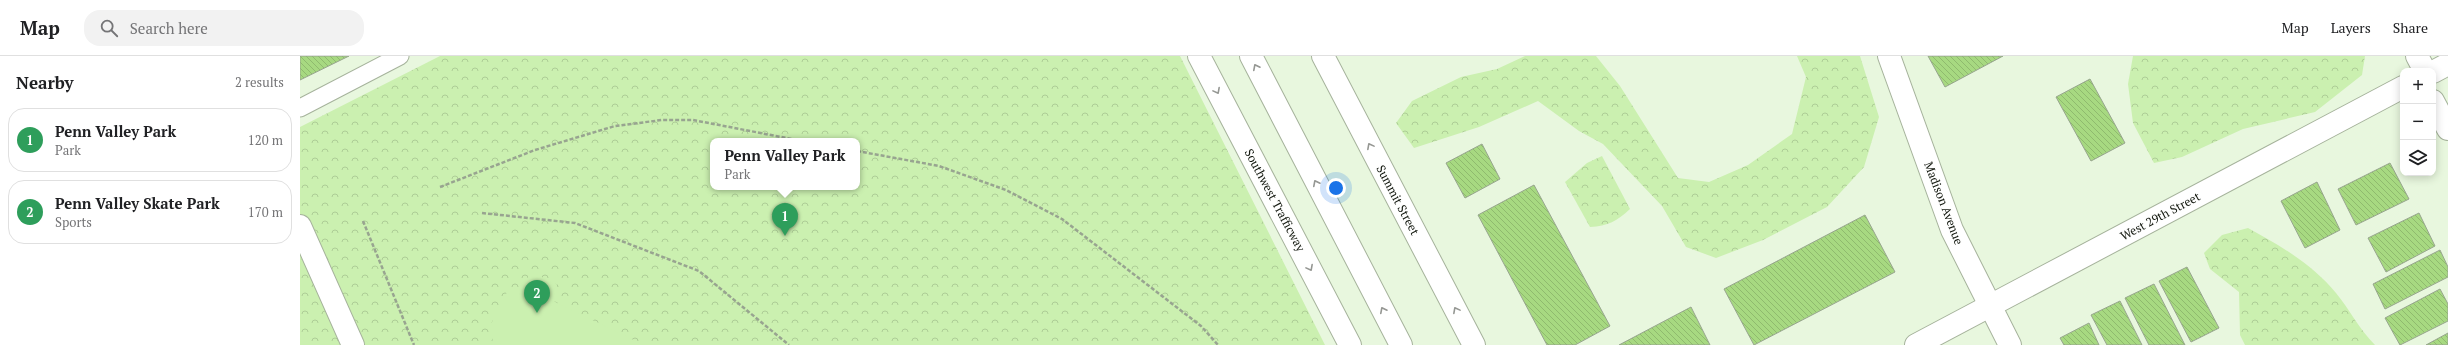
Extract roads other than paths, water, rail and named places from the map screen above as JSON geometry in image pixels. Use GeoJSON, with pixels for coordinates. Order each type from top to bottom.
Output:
{"type":"FeatureCollection","features":[{"type":"Feature","properties":{"kind":"street","name":"Southwest Trafficway"},"geometry":{"type":"LineString","coordinates":[[1199,56],[1350,345]]}},
{"type":"Feature","properties":{"kind":"street"},"geometry":{"type":"LineString","coordinates":[[1251,56],[1401,345]]}},
{"type":"Feature","properties":{"kind":"street","name":"Summit Street"},"geometry":{"type":"LineString","coordinates":[[1323,56],[1474,345]]}},
{"type":"Feature","properties":{"kind":"street","name":"Madison Avenue"},"geometry":{"type":"LineString","coordinates":[[1889,56],[1952,230],[2010,345]]}},
{"type":"Feature","properties":{"kind":"street"},"geometry":{"type":"LineString","coordinates":[[2417,56],[2423,68]]}},
{"type":"Feature","properties":{"kind":"street"},"geometry":{"type":"LineString","coordinates":[[2436,70],[2448,64]]}},
{"type":"Feature","properties":{"kind":"street","name":"West 29th Street"},"geometry":{"type":"LineString","coordinates":[[1916,345],[2400,89]]}},
{"type":"Feature","properties":{"kind":"street"},"geometry":{"type":"LineString","coordinates":[[2435,104],[2448,129]]}},
{"type":"Feature","properties":{"kind":"street"},"geometry":{"type":"LineString","coordinates":[[300,226],[353,345]]}},
{"type":"Feature","properties":{"kind":"lane"},"geometry":{"type":"LineString","coordinates":[[300,108],[400,56]]}},
{"type":"Feature","properties":{"kind":"place","name":"Penn Valley Park"},"geometry":{"type":"Point","coordinates":[785,236]}},
{"type":"Feature","properties":{"kind":"place","name":"Penn Valley Skate Park"},"geometry":{"type":"Point","coordinates":[537,313]}}]}
